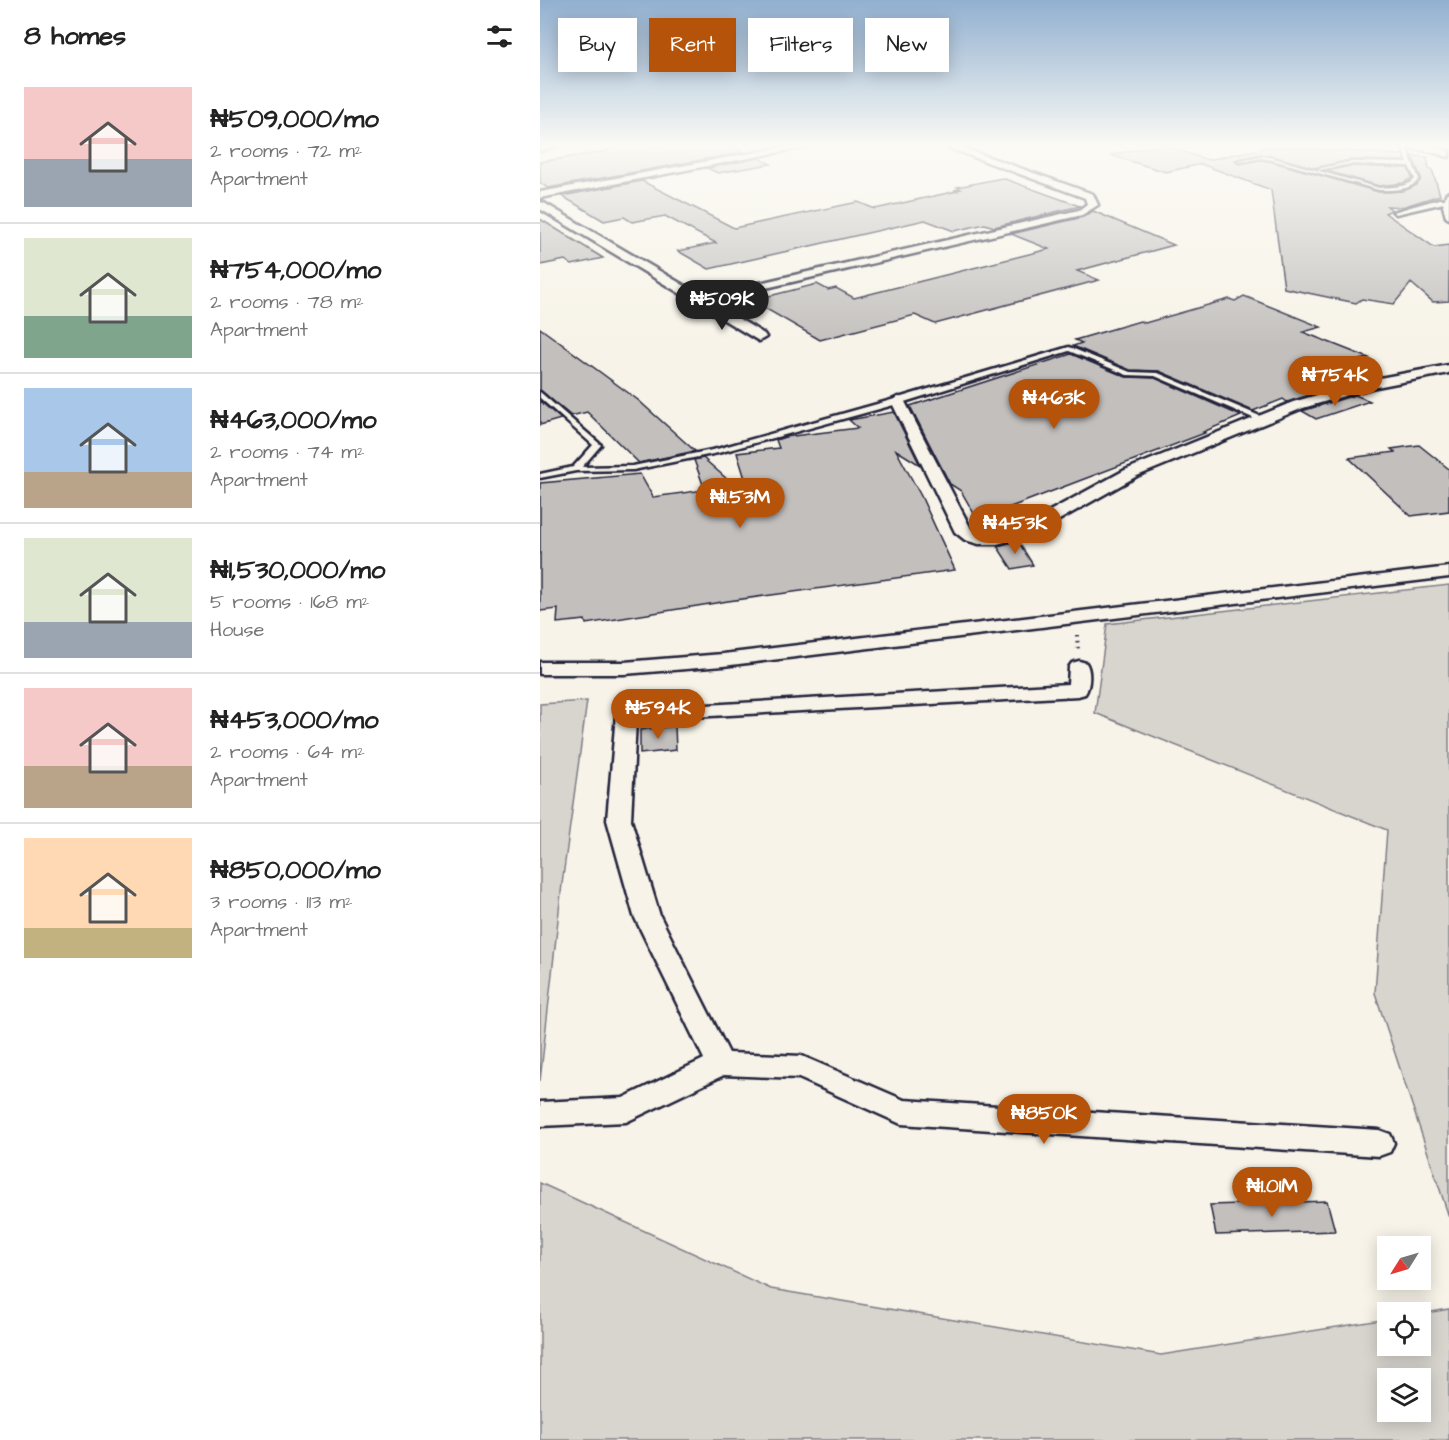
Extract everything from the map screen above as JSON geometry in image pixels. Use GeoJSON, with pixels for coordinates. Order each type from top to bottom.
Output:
{"type":"FeatureCollection","features":[{"type":"Feature","properties":{"kind":"street"},"geometry":{"type":"LineString","coordinates":[[552,212],[759,337]]}},
{"type":"Feature","properties":{"kind":"street"},"geometry":{"type":"LineString","coordinates":[[700,300],[1081,212]]}},
{"type":"Feature","properties":{"kind":"street"},"geometry":{"type":"LineString","coordinates":[[898,401],[964,532],[971,537],[982,539],[1014,535],[1030,529],[1131,473],[1334,392],[1449,369]]}},
{"type":"Feature","properties":{"kind":"street"},"geometry":{"type":"LineString","coordinates":[[540,668],[624,668],[723,660],[1449,572]]}},
{"type":"Feature","properties":{"kind":"street"},"geometry":{"type":"LineString","coordinates":[[721,1064],[647,916],[619,820],[626,714],[1078,690],[1079,667]]}},
{"type":"Feature","properties":{"kind":"street"},"geometry":{"type":"LineString","coordinates":[[540,1114],[626,1110],[721,1064],[802,1067],[902,1112],[1378,1143]]}},
{"type":"Feature","properties":{"kind":"lane"},"geometry":{"type":"LineString","coordinates":[[540,476],[576,469],[633,468],[718,451],[898,401],[1069,349],[1129,374],[1156,374],[1263,419]]}},
{"type":"Feature","properties":{"kind":"lane"},"geometry":{"type":"LineString","coordinates":[[540,394],[597,445],[576,469]]}},
{"type":"Feature","properties":{"kind":"path"},"geometry":{"type":"LineString","coordinates":[[1076,616],[1079,667]]}},
{"type":"Feature","properties":{"kind":"shaded area"},"geometry":{"type":"Polygon","coordinates":[[[1449,585],[1449,1217],[1375,993],[1387,830],[1095,713],[1107,624],[1449,585]]]}},
{"type":"Feature","properties":{"kind":"shaded area"},"geometry":{"type":"Polygon","coordinates":[[[587,701],[562,884],[540,1081],[540,704],[587,701]]]}},
{"type":"Feature","properties":{"kind":"shaded area"},"geometry":{"type":"Polygon","coordinates":[[[540,1183],[771,1289],[1161,1355],[1377,1321],[1377,1356],[1431,1356],[1431,1312],[1449,1309],[1449,1440],[540,1440],[540,1183]]]}},
{"type":"Feature","properties":{"kind":"building"},"geometry":{"type":"Polygon","coordinates":[[[589,212],[703,212],[734,228],[809,212],[1055,212],[994,227],[985,224],[954,231],[925,220],[709,269],[678,251],[716,243],[665,216],[632,222],[624,217],[604,221],[589,212]]]}},
{"type":"Feature","properties":{"kind":"building"},"geometry":{"type":"Polygon","coordinates":[[[1096,212],[1174,245],[1077,271],[1099,280],[935,324],[915,315],[820,340],[756,303],[766,301],[761,298],[817,284],[828,290],[836,288],[854,298],[1049,249],[1011,234],[1096,212]]]}},
{"type":"Feature","properties":{"kind":"building"},"geometry":{"type":"Polygon","coordinates":[[[1274,212],[1387,212],[1385,213],[1434,247],[1449,245],[1449,301],[1433,302],[1411,283],[1394,304],[1362,299],[1356,303],[1284,288],[1274,212]]]}},
{"type":"Feature","properties":{"kind":"building"},"geometry":{"type":"Polygon","coordinates":[[[540,219],[603,258],[572,265],[565,260],[540,265],[540,219]]]}},
{"type":"Feature","properties":{"kind":"building"},"geometry":{"type":"Polygon","coordinates":[[[1244,296],[1321,327],[1303,332],[1369,358],[1360,360],[1368,363],[1318,378],[1337,387],[1287,402],[1283,399],[1253,411],[1159,371],[1130,370],[1073,346],[1082,343],[1075,340],[1229,299],[1235,301],[1244,296]]]}},
{"type":"Feature","properties":{"kind":"building"},"geometry":{"type":"Polygon","coordinates":[[[540,328],[638,400],[695,451],[639,463],[587,412],[571,416],[540,390],[540,328]]]}},
{"type":"Feature","properties":{"kind":"building"},"geometry":{"type":"Polygon","coordinates":[[[1071,354],[1126,377],[1155,378],[1241,416],[1203,432],[1205,433],[1000,511],[1009,526],[984,531],[961,491],[950,484],[910,406],[1071,354]]]}},
{"type":"Feature","properties":{"kind":"building"},"geometry":{"type":"Polygon","coordinates":[[[1355,395],[1370,401],[1316,419],[1302,411],[1355,395]]]}},
{"type":"Feature","properties":{"kind":"building"},"geometry":{"type":"Polygon","coordinates":[[[540,401],[561,419],[540,425],[540,401]]]}},
{"type":"Feature","properties":{"kind":"building"},"geometry":{"type":"Polygon","coordinates":[[[894,412],[920,465],[896,450],[921,496],[955,570],[728,601],[586,624],[585,620],[557,623],[558,609],[540,611],[540,483],[640,474],[653,497],[705,490],[694,460],[703,458],[752,501],[737,453],[779,448],[776,440],[785,437],[858,428],[849,420],[894,412]]]}},
{"type":"Feature","properties":{"kind":"building"},"geometry":{"type":"Polygon","coordinates":[[[1419,445],[1449,469],[1449,511],[1411,516],[1349,458],[1395,452],[1391,449],[1419,445]]]}},
{"type":"Feature","properties":{"kind":"building"},"geometry":{"type":"Polygon","coordinates":[[[1018,541],[1033,565],[1012,569],[997,546],[1018,541]]]}},
{"type":"Feature","properties":{"kind":"building"},"geometry":{"type":"Polygon","coordinates":[[[675,726],[676,750],[640,754],[640,730],[675,726]]]}},
{"type":"Feature","properties":{"kind":"building"},"geometry":{"type":"Polygon","coordinates":[[[1327,1201],[1335,1231],[1216,1235],[1210,1205],[1327,1201]]]}}]}
